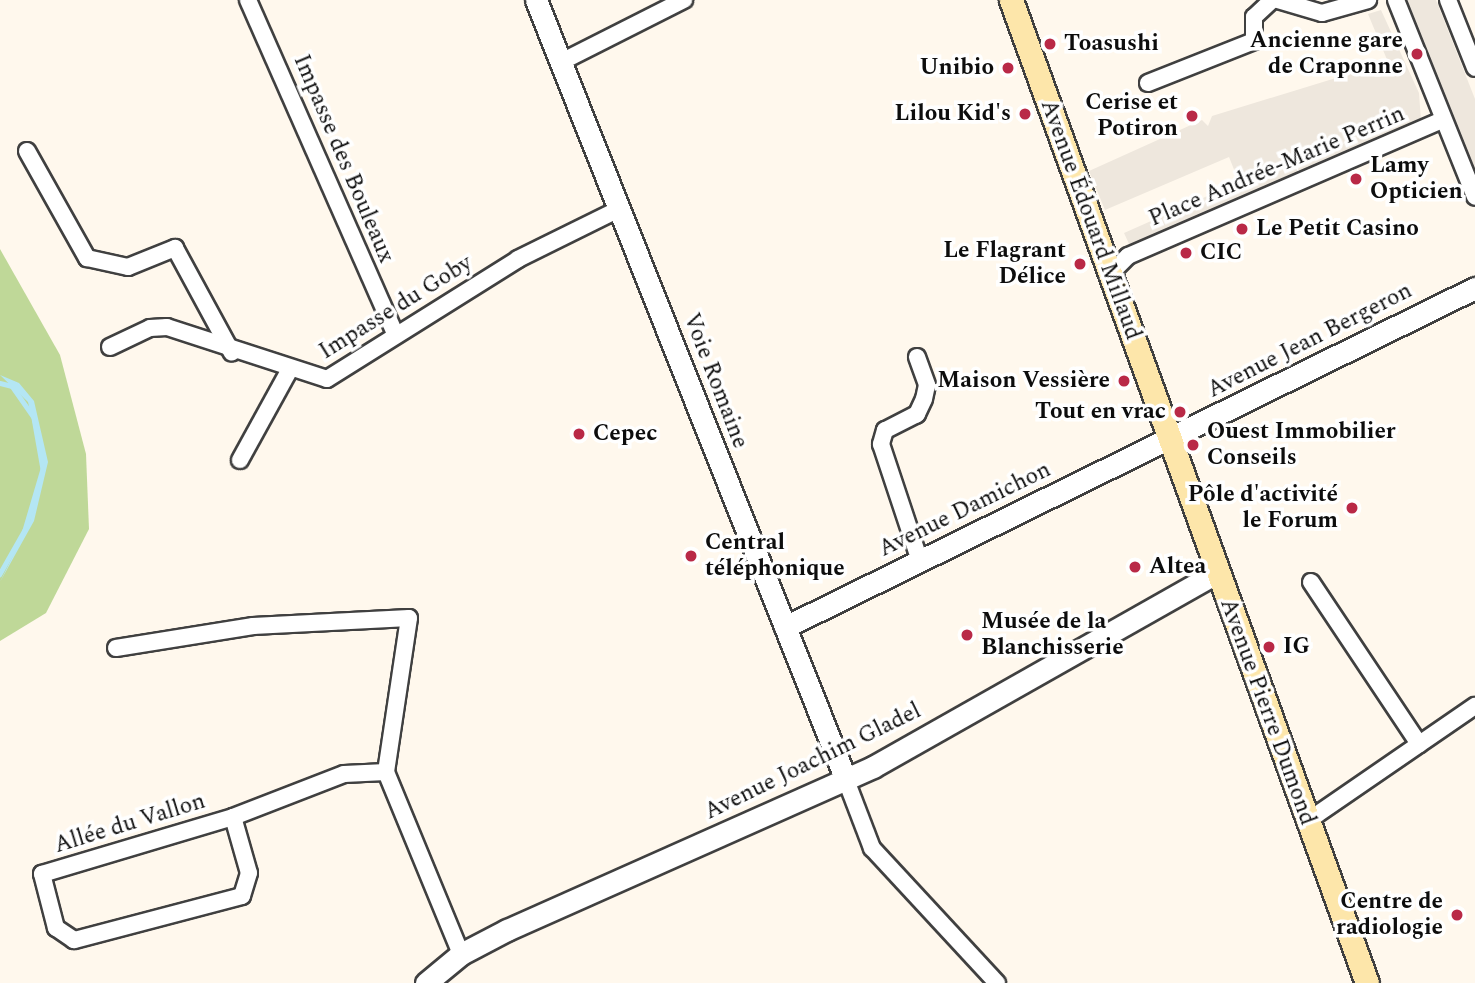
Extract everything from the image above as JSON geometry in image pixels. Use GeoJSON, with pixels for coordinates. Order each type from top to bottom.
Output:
{"type":"FeatureCollection","features":[{"type":"Feature","properties":{"kind":"main road","name":"Avenue Édouard Millaud"},"geometry":{"type":"LineString","coordinates":[[1011,0],[1168,440]]}},
{"type":"Feature","properties":{"kind":"main road","name":"Avenue Pierre Dumond"},"geometry":{"type":"LineString","coordinates":[[1168,440],[1367,983]]}},
{"type":"Feature","properties":{"kind":"street","name":"Impasse des Bouleaux"},"geometry":{"type":"LineString","coordinates":[[248,0],[397,335]]}},
{"type":"Feature","properties":{"kind":"street","name":"Voie Romaine"},"geometry":{"type":"LineString","coordinates":[[536,0],[846,780]]}},
{"type":"Feature","properties":{"kind":"street"},"geometry":{"type":"LineString","coordinates":[[561,62],[684,0]]}},
{"type":"Feature","properties":{"kind":"street"},"geometry":{"type":"LineString","coordinates":[[1148,83],[1254,41],[1254,17],[1272,0]]}},
{"type":"Feature","properties":{"kind":"street"},"geometry":{"type":"LineString","coordinates":[[1278,0],[1322,13],[1368,0]]}},
{"type":"Feature","properties":{"kind":"street"},"geometry":{"type":"LineString","coordinates":[[1396,0],[1475,197]]}},
{"type":"Feature","properties":{"kind":"street"},"geometry":{"type":"LineString","coordinates":[[1448,0],[1475,68]]}},
{"type":"Feature","properties":{"kind":"street","name":"Place Andrée-Marie Perrin"},"geometry":{"type":"LineString","coordinates":[[1110,274],[1128,256],[1443,120]]}},
{"type":"Feature","properties":{"kind":"street"},"geometry":{"type":"LineString","coordinates":[[27,151],[87,258],[128,267],[175,248],[232,353]]}},
{"type":"Feature","properties":{"kind":"street","name":"Impasse du Goby"},"geometry":{"type":"LineString","coordinates":[[110,347],[150,328],[167,327],[232,353],[290,369],[335,377],[518,259],[619,209]]}},
{"type":"Feature","properties":{"kind":"street"},"geometry":{"type":"LineString","coordinates":[[1100,246],[1128,256]]}},
{"type":"Feature","properties":{"kind":"street","name":"Avenue Jean Bergeron"},"geometry":{"type":"LineString","coordinates":[[1168,440],[1475,288]]}},
{"type":"Feature","properties":{"kind":"street"},"geometry":{"type":"LineString","coordinates":[[916,357],[927,385],[924,399],[917,414],[885,430],[881,443],[920,561]]}},
{"type":"Feature","properties":{"kind":"street"},"geometry":{"type":"LineString","coordinates":[[240,460],[290,369]]}},
{"type":"Feature","properties":{"kind":"street","name":"Avenue Damichon"},"geometry":{"type":"LineString","coordinates":[[785,627],[1168,440]]}},
{"type":"Feature","properties":{"kind":"street","name":"Avenue Joachim Gladel"},"geometry":{"type":"LineString","coordinates":[[426,983],[461,954],[846,780],[1216,573]]}},
{"type":"Feature","properties":{"kind":"street"},"geometry":{"type":"LineString","coordinates":[[1311,582],[1413,749]]}},
{"type":"Feature","properties":{"kind":"street"},"geometry":{"type":"LineString","coordinates":[[116,648],[253,626],[409,618],[386,772],[461,954]]}},
{"type":"Feature","properties":{"kind":"street"},"geometry":{"type":"LineString","coordinates":[[1306,822],[1475,706]]}},
{"type":"Feature","properties":{"kind":"street","name":"Allée du Vallon"},"geometry":{"type":"LineString","coordinates":[[233,817],[249,873],[242,896],[74,940],[56,928],[42,874],[233,817],[344,774],[386,772]]}},
{"type":"Feature","properties":{"kind":"street"},"geometry":{"type":"LineString","coordinates":[[846,780],[872,848],[997,983]]}},
{"type":"Feature","properties":{"kind":"green space"},"geometry":{"type":"Polygon","coordinates":[[[0,249],[60,355],[86,454],[89,529],[46,613],[0,641],[0,249]]]}},
{"type":"Feature","properties":{"kind":"shaded area"},"geometry":{"type":"Polygon","coordinates":[[[1407,0],[1436,0],[1475,99],[1475,170],[1407,0]]]}},
{"type":"Feature","properties":{"kind":"shaded area"},"geometry":{"type":"Polygon","coordinates":[[[1381,10],[1419,93],[1421,121],[1130,246],[1124,233],[1239,182],[1229,157],[1105,210],[1089,171],[1202,120],[1208,126],[1212,116],[1388,62],[1368,14],[1381,10]]]}},
{"type":"Feature","properties":{"kind":"water"},"geometry":{"type":"Polygon","coordinates":[[[0,375],[19,383],[34,401],[48,462],[34,521],[0,582],[30,521],[43,468],[28,402],[0,375]]]}},
{"type":"Feature","properties":{"kind":"waterway"},"geometry":{"type":"LineString","coordinates":[[0,383],[12,386],[34,418],[43,469],[25,530],[0,574]]}},
{"type":"Feature","properties":{"kind":"place","name":"Toasushi"},"geometry":{"type":"Point","coordinates":[1050,44]}},
{"type":"Feature","properties":{"kind":"place","name":"Ancienne gare de Craponne"},"geometry":{"type":"Point","coordinates":[1417,54]}},
{"type":"Feature","properties":{"kind":"place","name":"Unibio"},"geometry":{"type":"Point","coordinates":[1008,68]}},
{"type":"Feature","properties":{"kind":"place","name":"Lilou Kid's"},"geometry":{"type":"Point","coordinates":[1025,114]}},
{"type":"Feature","properties":{"kind":"place","name":"Cerise et Potiron"},"geometry":{"type":"Point","coordinates":[1192,116]}},
{"type":"Feature","properties":{"kind":"place","name":"Lamy Opticien"},"geometry":{"type":"Point","coordinates":[1356,179]}},
{"type":"Feature","properties":{"kind":"place","name":"Le Petit Casino"},"geometry":{"type":"Point","coordinates":[1242,229]}},
{"type":"Feature","properties":{"kind":"place","name":"CIC"},"geometry":{"type":"Point","coordinates":[1186,253]}},
{"type":"Feature","properties":{"kind":"place","name":"Le Flagrant Délice"},"geometry":{"type":"Point","coordinates":[1080,264]}},
{"type":"Feature","properties":{"kind":"place","name":"Maison Vessière"},"geometry":{"type":"Point","coordinates":[1124,381]}},
{"type":"Feature","properties":{"kind":"place","name":"Tout en vrac"},"geometry":{"type":"Point","coordinates":[1180,412]}},
{"type":"Feature","properties":{"kind":"place","name":"Cepec"},"geometry":{"type":"Point","coordinates":[579,434]}},
{"type":"Feature","properties":{"kind":"place","name":"Ouest Immobilier Conseils"},"geometry":{"type":"Point","coordinates":[1193,445]}},
{"type":"Feature","properties":{"kind":"place","name":"Pôle d'activité le Forum"},"geometry":{"type":"Point","coordinates":[1352,508]}},
{"type":"Feature","properties":{"kind":"place","name":"Central téléphonique"},"geometry":{"type":"Point","coordinates":[691,556]}},
{"type":"Feature","properties":{"kind":"place","name":"Altea"},"geometry":{"type":"Point","coordinates":[1135,567]}},
{"type":"Feature","properties":{"kind":"place","name":"Musée de la Blanchisserie"},"geometry":{"type":"Point","coordinates":[967,635]}},
{"type":"Feature","properties":{"kind":"place","name":"IG"},"geometry":{"type":"Point","coordinates":[1269,647]}},
{"type":"Feature","properties":{"kind":"place","name":"Centre de radiologie"},"geometry":{"type":"Point","coordinates":[1457,915]}}]}
